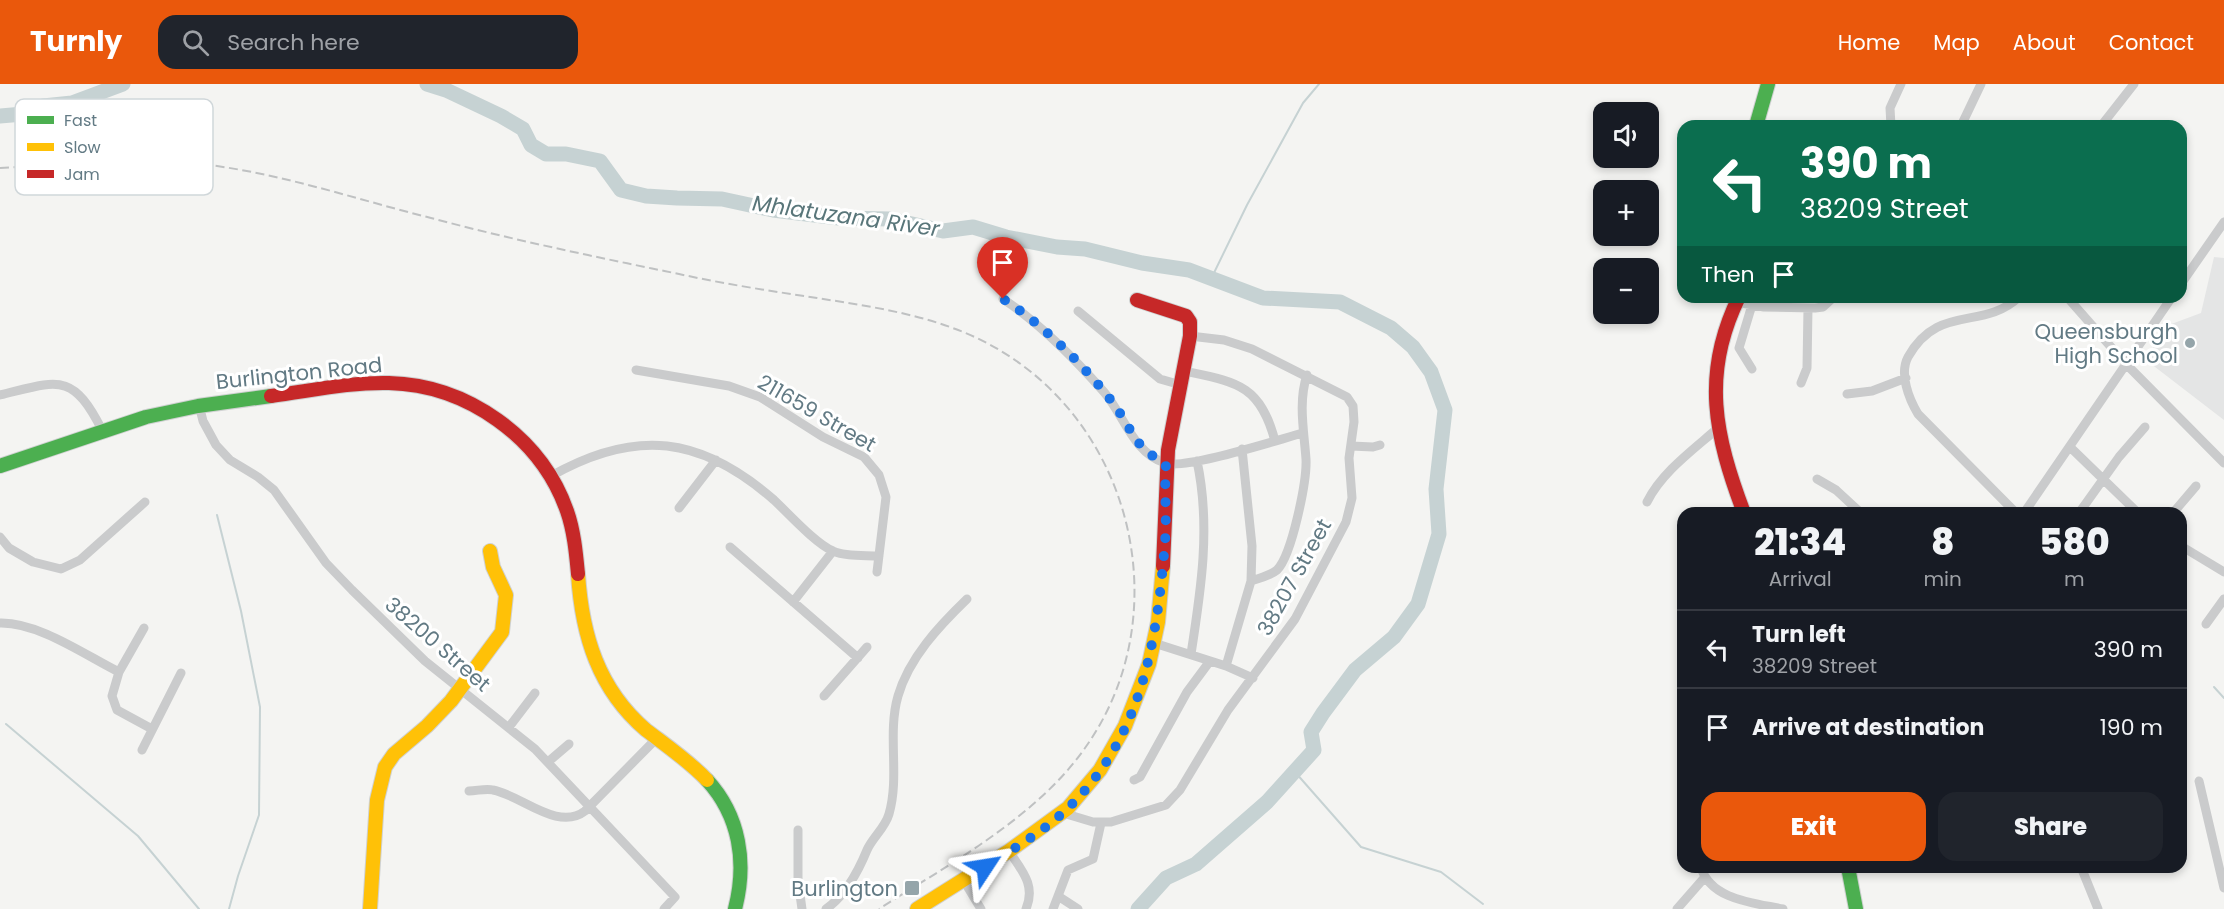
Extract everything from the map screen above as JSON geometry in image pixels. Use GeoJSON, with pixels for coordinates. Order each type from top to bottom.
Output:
{"type":"FeatureCollection","features":[{"type":"Feature","properties":{"kind":"street"},"geometry":{"type":"LineString","coordinates":[[1758,120],[1768,84]]}},
{"type":"Feature","properties":{"kind":"street"},"geometry":{"type":"LineString","coordinates":[[1891,120],[1890,108],[1901,84]]}},
{"type":"Feature","properties":{"kind":"street"},"geometry":{"type":"LineString","coordinates":[[1964,120],[1981,84]]}},
{"type":"Feature","properties":{"kind":"street"},"geometry":{"type":"LineString","coordinates":[[2106,120],[2134,84]]}},
{"type":"Feature","properties":{"kind":"street"},"geometry":{"type":"LineString","coordinates":[[2187,275],[2224,222]]}},
{"type":"Feature","properties":{"kind":"street"},"geometry":{"type":"LineString","coordinates":[[1003,299],[1027,316],[1078,365],[1113,403],[1135,441],[1149,455],[1166,464],[1197,461],[1303,433]]}},
{"type":"Feature","properties":{"kind":"street"},"geometry":{"type":"LineString","coordinates":[[917,909],[1009,851],[1063,813],[1100,770],[1125,726],[1142,686],[1154,643],[1160,606],[1165,538],[1166,464],[1190,336],[1190,322],[1186,316],[1137,300]]}},
{"type":"Feature","properties":{"kind":"street"},"geometry":{"type":"LineString","coordinates":[[1735,303],[1725,324],[1717,354],[1715,395],[1718,428],[1726,465],[1742,507]]}},
{"type":"Feature","properties":{"kind":"street"},"geometry":{"type":"LineString","coordinates":[[1747,303],[1764,307],[1808,308],[1823,307],[1827,303]]}},
{"type":"Feature","properties":{"kind":"street"},"geometry":{"type":"LineString","coordinates":[[2010,507],[1918,414],[1909,398],[1906,361],[1916,342],[1925,333],[1939,325],[2005,307],[2011,303]]}},
{"type":"Feature","properties":{"kind":"street"},"geometry":{"type":"LineString","coordinates":[[2072,303],[2126,364],[2224,463]]}},
{"type":"Feature","properties":{"kind":"street"},"geometry":{"type":"LineString","coordinates":[[2028,507],[2168,303]]}},
{"type":"Feature","properties":{"kind":"street"},"geometry":{"type":"LineString","coordinates":[[1752,305],[1739,348],[1752,369]]}},
{"type":"Feature","properties":{"kind":"street"},"geometry":{"type":"LineString","coordinates":[[1801,383],[1806,371],[1808,308]]}},
{"type":"Feature","properties":{"kind":"street"},"geometry":{"type":"LineString","coordinates":[[1078,311],[1160,379],[1181,385]]}},
{"type":"Feature","properties":{"kind":"street","name":"38207 Street"},"geometry":{"type":"LineString","coordinates":[[1063,813],[1101,823],[1111,822],[1154,810],[1170,802],[1198,763],[1228,710],[1295,620],[1346,522],[1352,498],[1349,458],[1354,422],[1350,401],[1343,393],[1237,343],[1190,336]]}},
{"type":"Feature","properties":{"kind":"street","name":"211659 Street"},"geometry":{"type":"LineString","coordinates":[[636,370],[712,383],[760,397],[816,433],[864,457],[879,475],[886,497],[877,572]]}},
{"type":"Feature","properties":{"kind":"street"},"geometry":{"type":"LineString","coordinates":[[1184,371],[1218,378],[1244,389],[1266,411],[1275,441]]}},
{"type":"Feature","properties":{"kind":"street"},"geometry":{"type":"LineString","coordinates":[[1251,581],[1274,572],[1282,564],[1287,552],[1303,490],[1306,458],[1303,433],[1303,390],[1307,375]]}},
{"type":"Feature","properties":{"kind":"street"},"geometry":{"type":"LineString","coordinates":[[1846,394],[1872,392],[1906,378]]}},
{"type":"Feature","properties":{"kind":"street"},"geometry":{"type":"LineString","coordinates":[[0,395],[55,383],[66,385],[87,401],[102,430]]}},
{"type":"Feature","properties":{"kind":"street","name":"Burlington Road"},"geometry":{"type":"LineString","coordinates":[[0,466],[145,417],[200,405],[342,386],[389,383],[422,386],[467,400],[502,421],[530,448],[551,476],[564,501],[574,542],[581,611],[589,648],[601,675],[620,703],[657,738],[701,774],[726,805],[736,829],[740,852],[740,885],[735,909]]}},
{"type":"Feature","properties":{"kind":"street","name":"38200 Street"},"geometry":{"type":"LineString","coordinates":[[200,405],[203,422],[222,453],[274,490],[326,562],[404,643],[509,727],[548,762],[675,897],[664,909]]}},
{"type":"Feature","properties":{"kind":"street"},"geometry":{"type":"LineString","coordinates":[[2083,507],[2102,479],[2145,426]]}},
{"type":"Feature","properties":{"kind":"street"},"geometry":{"type":"LineString","coordinates":[[1647,502],[1653,489],[1664,477],[1718,428]]}},
{"type":"Feature","properties":{"kind":"street"},"geometry":{"type":"LineString","coordinates":[[551,476],[589,457],[610,450],[635,445],[669,446],[716,460],[746,476],[833,551],[879,556]]}},
{"type":"Feature","properties":{"kind":"street"},"geometry":{"type":"LineString","coordinates":[[1351,446],[1380,445]]}},
{"type":"Feature","properties":{"kind":"street"},"geometry":{"type":"LineString","coordinates":[[2070,447],[2132,507]]}},
{"type":"Feature","properties":{"kind":"street"},"geometry":{"type":"LineString","coordinates":[[1226,666],[1251,581],[1252,546],[1242,449]]}},
{"type":"Feature","properties":{"kind":"street"},"geometry":{"type":"LineString","coordinates":[[679,508],[716,460]]}},
{"type":"Feature","properties":{"kind":"street"},"geometry":{"type":"LineString","coordinates":[[1191,654],[1205,540],[1204,510],[1197,461]]}},
{"type":"Feature","properties":{"kind":"street"},"geometry":{"type":"LineString","coordinates":[[1817,479],[1836,490],[1854,507]]}},
{"type":"Feature","properties":{"kind":"street"},"geometry":{"type":"LineString","coordinates":[[2178,507],[2196,486]]}},
{"type":"Feature","properties":{"kind":"street"},"geometry":{"type":"LineString","coordinates":[[0,537],[9,548],[33,562],[61,569],[80,560],[145,502]]}},
{"type":"Feature","properties":{"kind":"street"},"geometry":{"type":"LineString","coordinates":[[730,547],[858,658]]}},
{"type":"Feature","properties":{"kind":"street"},"geometry":{"type":"LineString","coordinates":[[2187,550],[2224,572]]}},
{"type":"Feature","properties":{"kind":"street"},"geometry":{"type":"LineString","coordinates":[[370,909],[377,800],[385,768],[394,754],[441,712],[502,632],[506,595],[490,551]]}},
{"type":"Feature","properties":{"kind":"street"},"geometry":{"type":"LineString","coordinates":[[794,602],[833,551]]}},
{"type":"Feature","properties":{"kind":"street"},"geometry":{"type":"LineString","coordinates":[[826,909],[850,883],[873,838],[887,820],[894,775],[894,712],[907,674],[929,640],[967,599]]}},
{"type":"Feature","properties":{"kind":"street"},"geometry":{"type":"LineString","coordinates":[[2206,624],[2224,599]]}},
{"type":"Feature","properties":{"kind":"street"},"geometry":{"type":"LineString","coordinates":[[0,623],[14,623],[34,629],[118,672]]}},
{"type":"Feature","properties":{"kind":"street"},"geometry":{"type":"LineString","coordinates":[[144,628],[118,672],[112,696],[117,710],[152,729]]}},
{"type":"Feature","properties":{"kind":"street"},"geometry":{"type":"LineString","coordinates":[[1154,643],[1226,666],[1253,678]]}},
{"type":"Feature","properties":{"kind":"street"},"geometry":{"type":"LineString","coordinates":[[824,696],[867,647]]}},
{"type":"Feature","properties":{"kind":"street"},"geometry":{"type":"LineString","coordinates":[[1134,780],[1140,777],[1187,692],[1210,661]]}},
{"type":"Feature","properties":{"kind":"street"},"geometry":{"type":"LineString","coordinates":[[142,750],[182,673]]}},
{"type":"Feature","properties":{"kind":"street"},"geometry":{"type":"LineString","coordinates":[[509,727],[535,693]]}},
{"type":"Feature","properties":{"kind":"street"},"geometry":{"type":"LineString","coordinates":[[469,791],[491,789],[558,817],[573,818],[590,807],[657,738]]}},
{"type":"Feature","properties":{"kind":"street"},"geometry":{"type":"LineString","coordinates":[[548,762],[568,744]]}},
{"type":"Feature","properties":{"kind":"street"},"geometry":{"type":"LineString","coordinates":[[2199,781],[2224,888]]}},
{"type":"Feature","properties":{"kind":"street"},"geometry":{"type":"LineString","coordinates":[[1053,909],[1068,870],[1093,859],[1101,823]]}},
{"type":"Feature","properties":{"kind":"street"},"geometry":{"type":"LineString","coordinates":[[798,830],[798,887],[802,909]]}},
{"type":"Feature","properties":{"kind":"street"},"geometry":{"type":"LineString","coordinates":[[1009,851],[1030,885],[1031,892],[1026,909]]}},
{"type":"Feature","properties":{"kind":"street"},"geometry":{"type":"LineString","coordinates":[[1677,909],[1702,873]]}},
{"type":"Feature","properties":{"kind":"street"},"geometry":{"type":"LineString","coordinates":[[1704,873],[1712,887],[1736,898],[1784,909]]}},
{"type":"Feature","properties":{"kind":"street"},"geometry":{"type":"LineString","coordinates":[[1849,873],[1856,909]]}},
{"type":"Feature","properties":{"kind":"street"},"geometry":{"type":"LineString","coordinates":[[2083,873],[2098,909]]}},
{"type":"Feature","properties":{"kind":"street"},"geometry":{"type":"LineString","coordinates":[[964,880],[981,909]]}},
{"type":"Feature","properties":{"kind":"street"},"geometry":{"type":"LineString","coordinates":[[1058,897],[1078,909]]}},
{"type":"Feature","properties":{"kind":"shaded area","name":"Queensburgh High School"},"geometry":{"type":"Polygon","coordinates":[[[2214,257],[2224,258],[2224,420],[2146,360],[2166,326],[2201,313],[2214,257]]]}},
{"type":"Feature","properties":{"kind":"waterway","name":"Mhlatuzana River"},"geometry":{"type":"LineString","coordinates":[[83,99],[123,84]]}},
{"type":"Feature","properties":{"kind":"waterway","name":"Mhlatuzana River"},"geometry":{"type":"LineString","coordinates":[[427,84],[446,90],[501,116],[523,129],[531,145],[546,154],[566,154],[600,161],[621,190],[646,196],[722,199],[773,210],[839,218],[890,219],[943,231],[973,227],[1006,237],[1057,247],[1085,249],[1142,263],[1189,270],[1263,298],[1340,302],[1391,328],[1413,347],[1431,372],[1445,410],[1436,489],[1439,534],[1418,604],[1394,637],[1355,670],[1311,732],[1314,750],[1267,802],[1196,864],[1166,878],[1138,909]]}},
{"type":"Feature","properties":{"kind":"waterway"},"geometry":{"type":"LineString","coordinates":[[1211,279],[1247,205],[1303,103],[1319,84]]}},
{"type":"Feature","properties":{"kind":"waterway","name":"Mhlatuzana River"},"geometry":{"type":"LineString","coordinates":[[0,116],[15,115]]}},
{"type":"Feature","properties":{"kind":"waterway"},"geometry":{"type":"LineString","coordinates":[[217,515],[241,611],[260,707],[259,815],[229,909]]}},
{"type":"Feature","properties":{"kind":"waterway"},"geometry":{"type":"LineString","coordinates":[[2214,687],[2224,698]]}},
{"type":"Feature","properties":{"kind":"waterway"},"geometry":{"type":"LineString","coordinates":[[6,724],[138,836],[199,909]]}},
{"type":"Feature","properties":{"kind":"waterway"},"geometry":{"type":"LineString","coordinates":[[1295,772],[1361,847],[1441,872],[1483,904]]}},
{"type":"Feature","properties":{"kind":"railway"},"geometry":{"type":"LineString","coordinates":[[213,166],[317,187],[555,248],[713,281],[912,315],[980,339],[1001,351],[1047,386],[1084,429],[1111,478],[1128,532],[1134,587],[1130,643],[1113,697],[1085,748],[1042,796],[990,838],[879,909]]}},
{"type":"Feature","properties":{"kind":"railway"},"geometry":{"type":"LineString","coordinates":[[0,168],[15,167]]}},
{"type":"Feature","properties":{"kind":"traffic: fast"},"geometry":{"type":"LineString","coordinates":[[1758,120],[1768,84]]}},
{"type":"Feature","properties":{"kind":"traffic: fast"},"geometry":{"type":"LineString","coordinates":[[0,466],[146,417],[198,406],[271,396]]}},
{"type":"Feature","properties":{"kind":"traffic: fast"},"geometry":{"type":"LineString","coordinates":[[707,780],[727,809],[738,841],[740,874],[735,909]]}},
{"type":"Feature","properties":{"kind":"traffic: fast"},"geometry":{"type":"LineString","coordinates":[[1849,873],[1856,909]]}},
{"type":"Feature","properties":{"kind":"traffic: slow"},"geometry":{"type":"LineString","coordinates":[[370,909],[377,800],[385,767],[394,754],[427,726],[451,701],[502,632],[506,595],[493,567],[490,551]]}},
{"type":"Feature","properties":{"kind":"traffic: slow"},"geometry":{"type":"LineString","coordinates":[[917,909],[1009,851],[1068,808],[1100,770],[1125,726],[1149,664],[1158,622],[1163,566]]}},
{"type":"Feature","properties":{"kind":"traffic: slow"},"geometry":{"type":"LineString","coordinates":[[578,574],[580,597],[589,639],[604,679],[629,714],[707,780]]}},
{"type":"Feature","properties":{"kind":"traffic: jam"},"geometry":{"type":"LineString","coordinates":[[1137,300],[1186,316],[1190,322],[1190,336],[1168,450],[1163,566]]}},
{"type":"Feature","properties":{"kind":"traffic: jam"},"geometry":{"type":"LineString","coordinates":[[1736,303],[1727,325],[1720,352],[1716,379],[1716,405],[1726,458],[1742,507]]}},
{"type":"Feature","properties":{"kind":"traffic: jam"},"geometry":{"type":"LineString","coordinates":[[271,396],[344,385],[389,383],[418,386],[446,393],[473,405],[497,420],[520,439],[539,460],[555,484],[571,526],[578,574]]}},
{"type":"Feature","properties":{"kind":"place","name":"Queensburgh High School"},"geometry":{"type":"Point","coordinates":[2190,343]}},
{"type":"Feature","properties":{"kind":"place","name":"Burlington"},"geometry":{"type":"Point","coordinates":[912,888]}},
{"type":"Feature","properties":{"kind":"route"},"geometry":{"type":"LineString","coordinates":[[985,867],[1068,808],[1100,770],[1125,726],[1142,686],[1154,643],[1160,606],[1166,521],[1166,464],[1149,455],[1135,441],[1113,403],[1078,365],[1027,316],[1003,299]]}}]}
